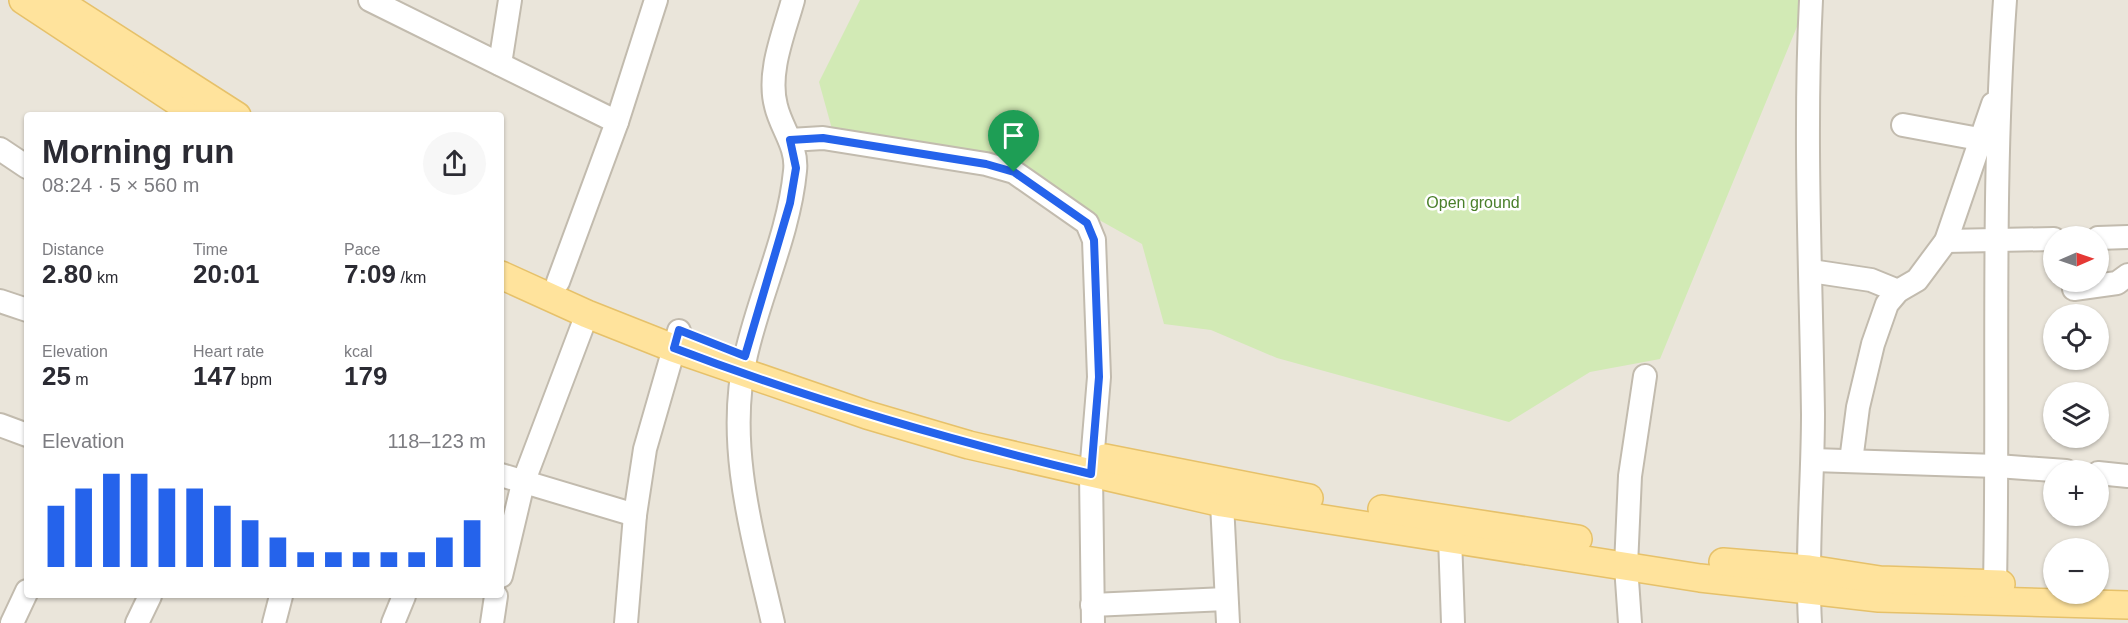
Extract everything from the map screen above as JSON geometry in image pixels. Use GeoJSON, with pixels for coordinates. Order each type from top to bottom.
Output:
{"type":"FeatureCollection","features":[{"type":"Feature","properties":{"kind":"main road"},"geometry":{"type":"LineString","coordinates":[[23,0],[193,112]]}},
{"type":"Feature","properties":{"kind":"main road"},"geometry":{"type":"LineString","coordinates":[[56,0],[227,112]]}},
{"type":"Feature","properties":{"kind":"main road"},"geometry":{"type":"LineString","coordinates":[[504,257],[676,339],[744,365],[1222,502],[1450,537],[1627,556],[1700,560],[1809,579],[1879,598],[1952,602],[2128,605]]}},
{"type":"Feature","properties":{"kind":"main road"},"geometry":{"type":"LineString","coordinates":[[504,276],[587,314],[676,339]]}},
{"type":"Feature","properties":{"kind":"main road"},"geometry":{"type":"LineString","coordinates":[[1092,465],[1224,483],[1627,556]]}},
{"type":"Feature","properties":{"kind":"main road"},"geometry":{"type":"LineString","coordinates":[[1809,579],[2043,585]]}},
{"type":"Feature","properties":{"kind":"main road"},"geometry":{"type":"LineString","coordinates":[[2109,586],[2128,586]]}},
{"type":"Feature","properties":{"kind":"street"},"geometry":{"type":"LineString","coordinates":[[370,0],[617,122]]}},
{"type":"Feature","properties":{"kind":"street"},"geometry":{"type":"LineString","coordinates":[[500,64],[510,0]]}},
{"type":"Feature","properties":{"kind":"street"},"geometry":{"type":"LineString","coordinates":[[558,282],[617,122],[656,0]]}},
{"type":"Feature","properties":{"kind":"street"},"geometry":{"type":"LineString","coordinates":[[773,623],[754,540],[737,438],[744,365],[790,203],[796,168],[790,140],[775,106],[773,73],[792,0]]}},
{"type":"Feature","properties":{"kind":"street"},"geometry":{"type":"LineString","coordinates":[[1810,623],[1809,579],[1813,460],[1809,69],[1811,0]]}},
{"type":"Feature","properties":{"kind":"street"},"geometry":{"type":"LineString","coordinates":[[1995,584],[1997,466],[1995,241],[1998,91],[2004,0]]}},
{"type":"Feature","properties":{"kind":"street"},"geometry":{"type":"LineString","coordinates":[[1851,461],[1858,407],[1873,344],[1887,304],[1898,291],[1917,280],[1946,241],[1979,139],[1998,91]]}},
{"type":"Feature","properties":{"kind":"street"},"geometry":{"type":"LineString","coordinates":[[1903,125],[1979,139]]}},
{"type":"Feature","properties":{"kind":"street"},"geometry":{"type":"LineString","coordinates":[[790,140],[823,138],[986,164],[1014,172],[1087,223],[1094,240],[1099,377],[1092,465],[1092,614],[1226,599]]}},
{"type":"Feature","properties":{"kind":"street"},"geometry":{"type":"LineString","coordinates":[[0,149],[24,165]]}},
{"type":"Feature","properties":{"kind":"street"},"geometry":{"type":"LineString","coordinates":[[2109,238],[2128,237]]}},
{"type":"Feature","properties":{"kind":"street"},"geometry":{"type":"LineString","coordinates":[[1946,241],[2043,239]]}},
{"type":"Feature","properties":{"kind":"street"},"geometry":{"type":"LineString","coordinates":[[1811,271],[1871,280],[1898,291]]}},
{"type":"Feature","properties":{"kind":"street"},"geometry":{"type":"LineString","coordinates":[[2109,284],[2117,283],[2128,275]]}},
{"type":"Feature","properties":{"kind":"street"},"geometry":{"type":"LineString","coordinates":[[0,301],[24,309]]}},
{"type":"Feature","properties":{"kind":"street"},"geometry":{"type":"LineString","coordinates":[[504,563],[523,483],[587,314]]}},
{"type":"Feature","properties":{"kind":"street"},"geometry":{"type":"LineString","coordinates":[[626,623],[635,515],[645,449],[676,339]]}},
{"type":"Feature","properties":{"kind":"street"},"geometry":{"type":"LineString","coordinates":[[1629,623],[1627,556],[1630,476],[1645,376]]}},
{"type":"Feature","properties":{"kind":"street"},"geometry":{"type":"LineString","coordinates":[[0,426],[24,434]]}},
{"type":"Feature","properties":{"kind":"street"},"geometry":{"type":"LineString","coordinates":[[1813,460],[2043,469]]}},
{"type":"Feature","properties":{"kind":"street"},"geometry":{"type":"LineString","coordinates":[[2109,474],[2128,476]]}},
{"type":"Feature","properties":{"kind":"street"},"geometry":{"type":"LineString","coordinates":[[504,476],[635,515]]}},
{"type":"Feature","properties":{"kind":"street"},"geometry":{"type":"LineString","coordinates":[[1222,502],[1228,623]]}},
{"type":"Feature","properties":{"kind":"street"},"geometry":{"type":"LineString","coordinates":[[1450,537],[1453,623]]}},
{"type":"Feature","properties":{"kind":"street"},"geometry":{"type":"LineString","coordinates":[[12,623],[24,597]]}},
{"type":"Feature","properties":{"kind":"street"},"geometry":{"type":"LineString","coordinates":[[137,623],[149,598]]}},
{"type":"Feature","properties":{"kind":"street"},"geometry":{"type":"LineString","coordinates":[[274,623],[280,598]]}},
{"type":"Feature","properties":{"kind":"street"},"geometry":{"type":"LineString","coordinates":[[393,623],[403,598]]}},
{"type":"Feature","properties":{"kind":"street"},"geometry":{"type":"LineString","coordinates":[[492,623],[496,598]]}},
{"type":"Feature","properties":{"kind":"shaded area"},"geometry":{"type":"Polygon","coordinates":[[[0,0],[2128,0],[2128,623],[0,623],[0,0]]]}},
{"type":"Feature","properties":{"kind":"green space","name":"Open ground"},"geometry":{"type":"Polygon","coordinates":[[[860,0],[1808,0],[1660,359],[1590,372],[1509,422],[1277,358],[1211,330],[1164,324],[1142,244],[994,161],[832,129],[819,82],[860,0]]]}},
{"type":"Feature","properties":{"kind":"route"},"geometry":{"type":"LineString","coordinates":[[823,138],[986,164],[1014,172],[1087,223],[1094,240],[1099,377],[1091,474],[969,445],[867,415],[743,375],[674,348],[679,330],[745,356],[790,203],[796,168],[790,140],[823,138]]}}]}
